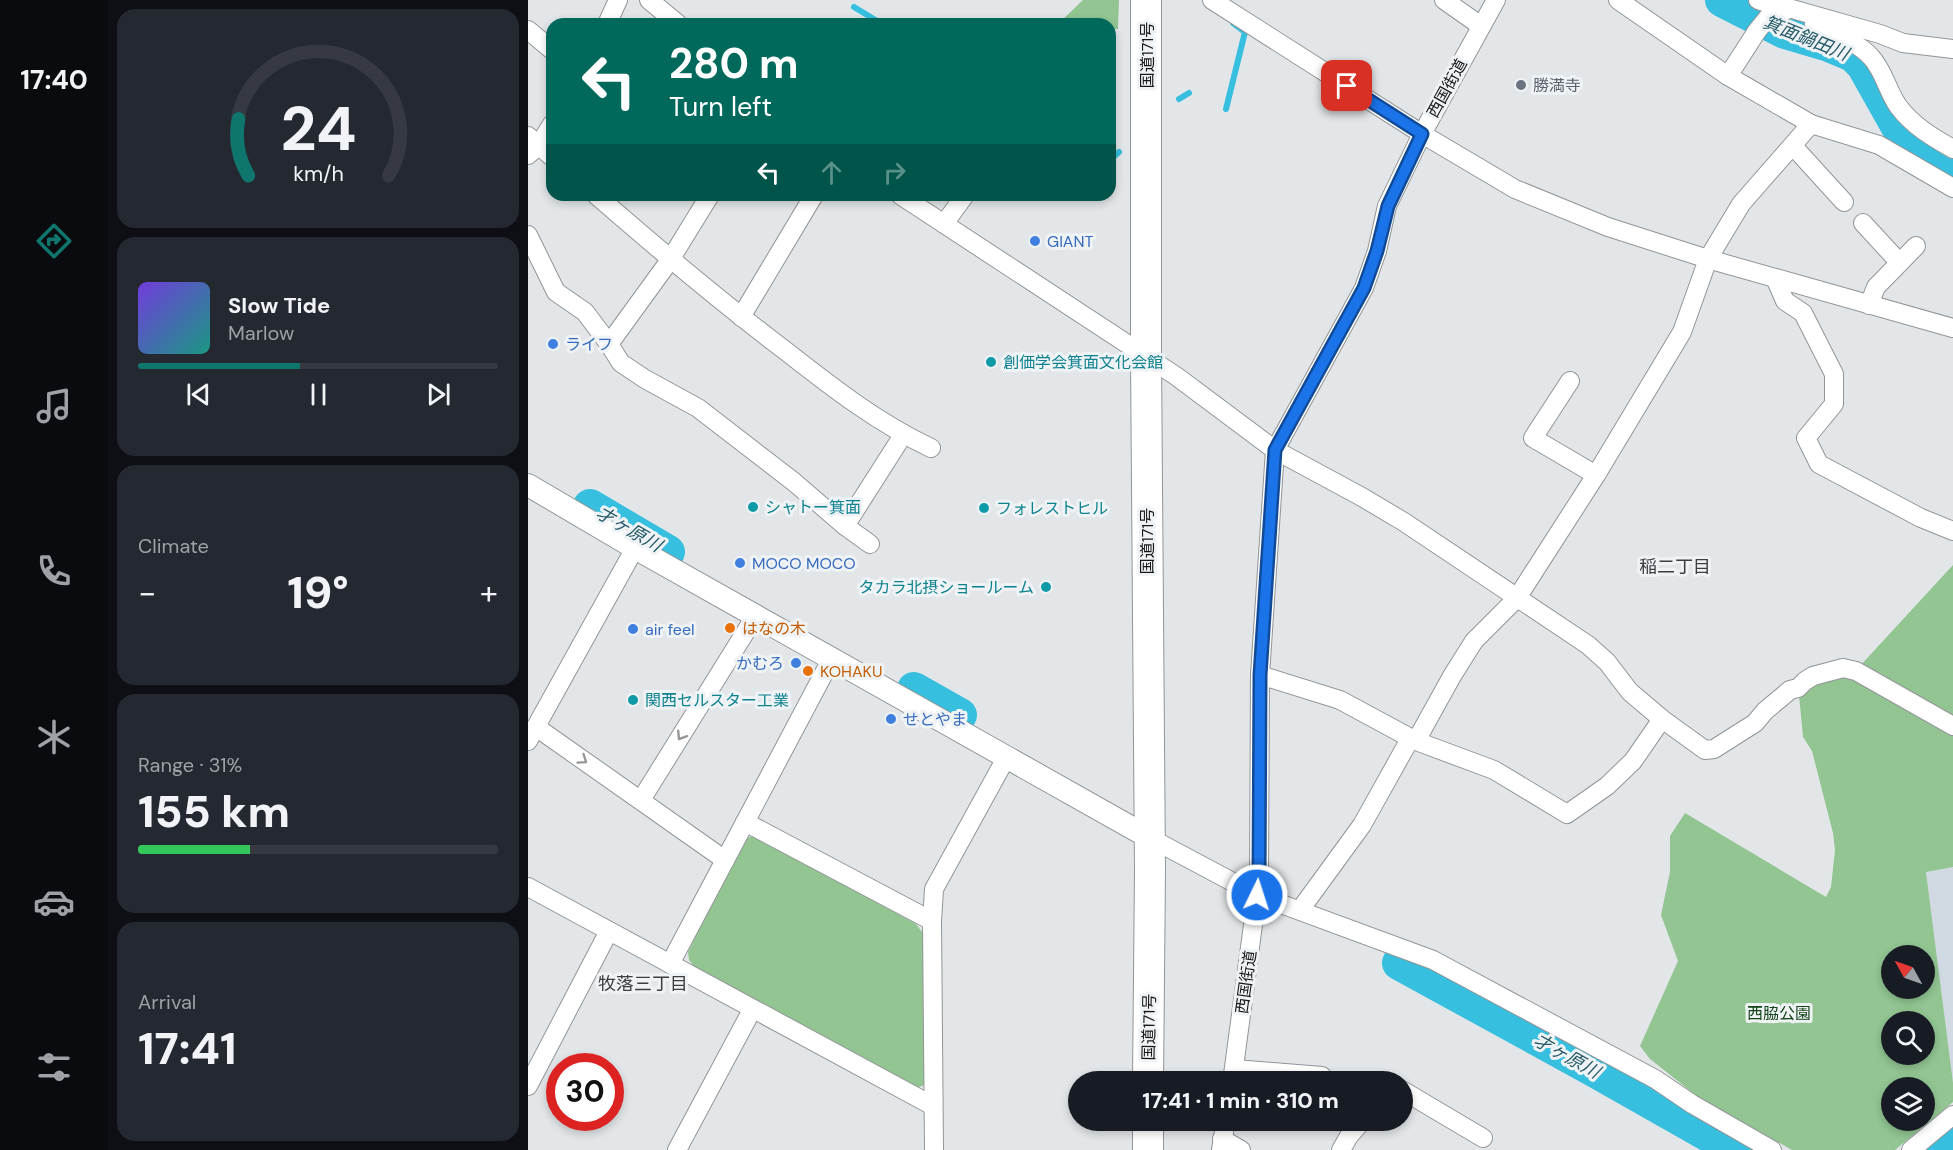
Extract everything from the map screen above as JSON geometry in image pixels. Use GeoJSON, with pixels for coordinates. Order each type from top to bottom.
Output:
{"type":"FeatureCollection","features":[{"type":"Feature","properties":{"kind":"highway","name":"国道171号"},"geometry":{"type":"LineString","coordinates":[[1146,0],[1150,838],[1148,1071]]}},
{"type":"Feature","properties":{"kind":"highway"},"geometry":{"type":"LineString","coordinates":[[1148,1131],[1148,1150]]}},
{"type":"Feature","properties":{"kind":"street"},"geometry":{"type":"LineString","coordinates":[[610,18],[618,0]]}},
{"type":"Feature","properties":{"kind":"street"},"geometry":{"type":"LineString","coordinates":[[649,0],[671,18]]}},
{"type":"Feature","properties":{"kind":"street"},"geometry":{"type":"LineString","coordinates":[[1444,0],[1481,26]]}},
{"type":"Feature","properties":{"kind":"street","name":"西国街道"},"geometry":{"type":"LineString","coordinates":[[1234,1071],[1259,880],[1260,675],[1275,450],[1364,288],[1377,251],[1388,206],[1422,134],[1496,0]]}},
{"type":"Feature","properties":{"kind":"street"},"geometry":{"type":"LineString","coordinates":[[1618,0],[1728,76],[1811,124],[1879,145],[1953,188]]}},
{"type":"Feature","properties":{"kind":"street"},"geometry":{"type":"LineString","coordinates":[[1758,0],[1852,44],[1870,56],[1883,75],[1898,106],[1922,132],[1953,149]]}},
{"type":"Feature","properties":{"kind":"street"},"geometry":{"type":"LineString","coordinates":[[1215,1],[1422,134],[1515,189],[1608,227],[1708,259],[1953,328]]}},
{"type":"Feature","properties":{"kind":"street"},"geometry":{"type":"LineString","coordinates":[[1728,76],[1775,9]]}},
{"type":"Feature","properties":{"kind":"street"},"geometry":{"type":"LineString","coordinates":[[1775,9],[1880,34],[1903,43],[1953,50]]}},
{"type":"Feature","properties":{"kind":"street"},"geometry":{"type":"LineString","coordinates":[[528,30],[546,45]]}},
{"type":"Feature","properties":{"kind":"street"},"geometry":{"type":"LineString","coordinates":[[1300,910],[1362,825],[1474,641],[1517,598],[1596,475],[1682,332],[1708,259],[1741,204],[1811,124]]}},
{"type":"Feature","properties":{"kind":"street"},"geometry":{"type":"LineString","coordinates":[[537,148],[546,134]]}},
{"type":"Feature","properties":{"kind":"street"},"geometry":{"type":"LineString","coordinates":[[1793,146],[1844,202]]}},
{"type":"Feature","properties":{"kind":"street"},"geometry":{"type":"LineString","coordinates":[[603,201],[670,260],[851,402],[903,435],[931,448]]}},
{"type":"Feature","properties":{"kind":"street"},"geometry":{"type":"LineString","coordinates":[[609,344],[670,260],[706,201]]}},
{"type":"Feature","properties":{"kind":"street"},"geometry":{"type":"LineString","coordinates":[[741,317],[810,201]]}},
{"type":"Feature","properties":{"kind":"street"},"geometry":{"type":"LineString","coordinates":[[909,201],[1176,376],[1275,450],[1404,522],[1566,633],[1588,645],[1607,662],[1630,692],[1705,750],[1714,749],[1755,723],[1790,690],[1798,688],[1813,676],[1843,668],[1856,671],[1953,726]]}},
{"type":"Feature","properties":{"kind":"street"},"geometry":{"type":"LineString","coordinates":[[944,224],[960,201]]}},
{"type":"Feature","properties":{"kind":"street"},"geometry":{"type":"LineString","coordinates":[[1863,223],[1899,262]]}},
{"type":"Feature","properties":{"kind":"street"},"geometry":{"type":"LineString","coordinates":[[528,236],[556,292],[585,312],[621,363],[698,408],[794,482],[844,526],[870,544]]}},
{"type":"Feature","properties":{"kind":"street"},"geometry":{"type":"LineString","coordinates":[[1869,305],[1876,287],[1916,246]]}},
{"type":"Feature","properties":{"kind":"street"},"geometry":{"type":"LineString","coordinates":[[1774,278],[1785,301],[1803,313],[1834,374],[1834,404],[1806,438],[1820,464],[1921,518],[1953,531]]}},
{"type":"Feature","properties":{"kind":"street"},"geometry":{"type":"LineString","coordinates":[[1570,381],[1533,438],[1596,475]]}},
{"type":"Feature","properties":{"kind":"street"},"geometry":{"type":"LineString","coordinates":[[844,526],[903,435]]}},
{"type":"Feature","properties":{"kind":"street"},"geometry":{"type":"LineString","coordinates":[[528,485],[635,548],[1150,838],[1257,895],[1433,960],[1655,1079],[1692,1104],[1772,1150]]}},
{"type":"Feature","properties":{"kind":"street"},"geometry":{"type":"LineString","coordinates":[[635,548],[532,734],[641,801],[725,860]]}},
{"type":"Feature","properties":{"kind":"street"},"geometry":{"type":"LineString","coordinates":[[641,801],[756,615]]}},
{"type":"Feature","properties":{"kind":"street"},"geometry":{"type":"LineString","coordinates":[[670,964],[832,658]]}},
{"type":"Feature","properties":{"kind":"street"},"geometry":{"type":"LineString","coordinates":[[1260,675],[1340,700],[1413,740],[1494,770],[1567,814],[1607,786],[1633,761],[1662,719]]}},
{"type":"Feature","properties":{"kind":"street"},"geometry":{"type":"LineString","coordinates":[[934,1150],[932,921],[934,889],[1006,758]]}},
{"type":"Feature","properties":{"kind":"street"},"geometry":{"type":"LineString","coordinates":[[745,822],[932,921]]}},
{"type":"Feature","properties":{"kind":"street"},"geometry":{"type":"LineString","coordinates":[[528,887],[933,1107]]}},
{"type":"Feature","properties":{"kind":"street"},"geometry":{"type":"LineString","coordinates":[[528,1086],[609,932]]}},
{"type":"Feature","properties":{"kind":"street"},"geometry":{"type":"LineString","coordinates":[[677,1150],[752,1010]]}},
{"type":"Feature","properties":{"kind":"street"},"geometry":{"type":"LineString","coordinates":[[1413,1097],[1483,1138]]}},
{"type":"Feature","properties":{"kind":"street"},"geometry":{"type":"LineString","coordinates":[[1911,1150],[1953,1115]]}},
{"type":"Feature","properties":{"kind":"street"},"geometry":{"type":"LineString","coordinates":[[1341,1150],[1353,1131]]}},
{"type":"Feature","properties":{"kind":"street"},"geometry":{"type":"LineString","coordinates":[[1222,1145],[1241,1150]]}},
{"type":"Feature","properties":{"kind":"shaded area"},"geometry":{"type":"Polygon","coordinates":[[[1953,867],[1953,1085],[1926,871],[1953,867]]]}},
{"type":"Feature","properties":{"kind":"green space"},"geometry":{"type":"Polygon","coordinates":[[[1083,0],[1119,0],[1118,29],[1116,29],[1116,18],[1064,18],[1083,0]]]}},
{"type":"Feature","properties":{"kind":"green space"},"geometry":{"type":"Polygon","coordinates":[[[1953,565],[1953,718],[1859,667],[1953,565]]]}},
{"type":"Feature","properties":{"kind":"green space","name":"西脇公園"},"geometry":{"type":"Polygon","coordinates":[[[1843,674],[1953,733],[1953,867],[1926,872],[1953,1083],[1953,1102],[1935,1117],[1935,1077],[1881,1077],[1881,1131],[1918,1131],[1895,1150],[1792,1150],[1698,1097],[1650,1059],[1640,1046],[1678,961],[1661,915],[1670,872],[1670,836],[1685,813],[1826,897],[1831,887],[1835,850],[1833,833],[1812,751],[1803,737],[1799,695],[1807,686],[1843,674]]]}},
{"type":"Feature","properties":{"kind":"green space"},"geometry":{"type":"Polygon","coordinates":[[[756,836],[916,924],[928,940],[925,1085],[916,1088],[694,966],[689,960],[688,952],[742,842],[748,837],[756,836]]]}},
{"type":"Feature","properties":{"kind":"waterway","name":"箕面鍋田川"},"geometry":{"type":"LineString","coordinates":[[1722,0],[1785,32],[1853,55],[1863,65],[1899,129],[1915,143],[1953,165]]}},
{"type":"Feature","properties":{"kind":"waterway"},"geometry":{"type":"LineString","coordinates":[[854,7],[872,18]]}},
{"type":"Feature","properties":{"kind":"waterway"},"geometry":{"type":"LineString","coordinates":[[1226,109],[1245,32],[1233,23]]}},
{"type":"Feature","properties":{"kind":"waterway"},"geometry":{"type":"LineString","coordinates":[[1179,99],[1189,93]]}},
{"type":"Feature","properties":{"kind":"waterway"},"geometry":{"type":"LineString","coordinates":[[1116,155],[1119,152]]}},
{"type":"Feature","properties":{"kind":"waterway","name":"才ヶ原川"},"geometry":{"type":"LineString","coordinates":[[590,506],[668,552]]}},
{"type":"Feature","properties":{"kind":"waterway","name":"才ヶ原川"},"geometry":{"type":"LineString","coordinates":[[914,689],[960,715]]}},
{"type":"Feature","properties":{"kind":"waterway","name":"才ヶ原川"},"geometry":{"type":"LineString","coordinates":[[1399,963],[1735,1150]]}},
{"type":"Feature","properties":{"kind":"waterway","name":"才ヶ原川"},"geometry":{"type":"LineString","coordinates":[[1939,1150],[1953,1139]]}},
{"type":"Feature","properties":{"kind":"place","name":"勝満寺"},"geometry":{"type":"Point","coordinates":[1521,85]}},
{"type":"Feature","properties":{"kind":"place","name":"GIANT"},"geometry":{"type":"Point","coordinates":[1035,241]}},
{"type":"Feature","properties":{"kind":"place","name":"ライフ"},"geometry":{"type":"Point","coordinates":[553,344]}},
{"type":"Feature","properties":{"kind":"place","name":"創価学会箕面文化会館"},"geometry":{"type":"Point","coordinates":[991,362]}},
{"type":"Feature","properties":{"kind":"place","name":"シャトー箕面"},"geometry":{"type":"Point","coordinates":[753,507]}},
{"type":"Feature","properties":{"kind":"place","name":"フォレストヒル"},"geometry":{"type":"Point","coordinates":[984,508]}},
{"type":"Feature","properties":{"kind":"place","name":"MOCO MOCO"},"geometry":{"type":"Point","coordinates":[740,563]}},
{"type":"Feature","properties":{"kind":"place","name":"タカラ北摂ショールーム"},"geometry":{"type":"Point","coordinates":[1046,587]}},
{"type":"Feature","properties":{"kind":"place","name":"はなの木"},"geometry":{"type":"Point","coordinates":[730,628]}},
{"type":"Feature","properties":{"kind":"place","name":"air feel"},"geometry":{"type":"Point","coordinates":[633,629]}},
{"type":"Feature","properties":{"kind":"place","name":"かむろ"},"geometry":{"type":"Point","coordinates":[796,663]}},
{"type":"Feature","properties":{"kind":"place","name":"KOHAKU"},"geometry":{"type":"Point","coordinates":[808,671]}},
{"type":"Feature","properties":{"kind":"place","name":"関西セルスター工業"},"geometry":{"type":"Point","coordinates":[633,700]}},
{"type":"Feature","properties":{"kind":"place","name":"せとやま"},"geometry":{"type":"Point","coordinates":[891,719]}},
{"type":"Feature","properties":{"kind":"district","name":"稲二丁目"},"geometry":{"type":"Point","coordinates":[1675,567]}},
{"type":"Feature","properties":{"kind":"district","name":"牧落三丁目"},"geometry":{"type":"Point","coordinates":[643,984]}},
{"type":"Feature","properties":{"kind":"route"},"geometry":{"type":"LineString","coordinates":[[1257,895],[1260,675],[1275,450],[1364,288],[1377,251],[1388,206],[1422,134],[1347,86]]}}]}
